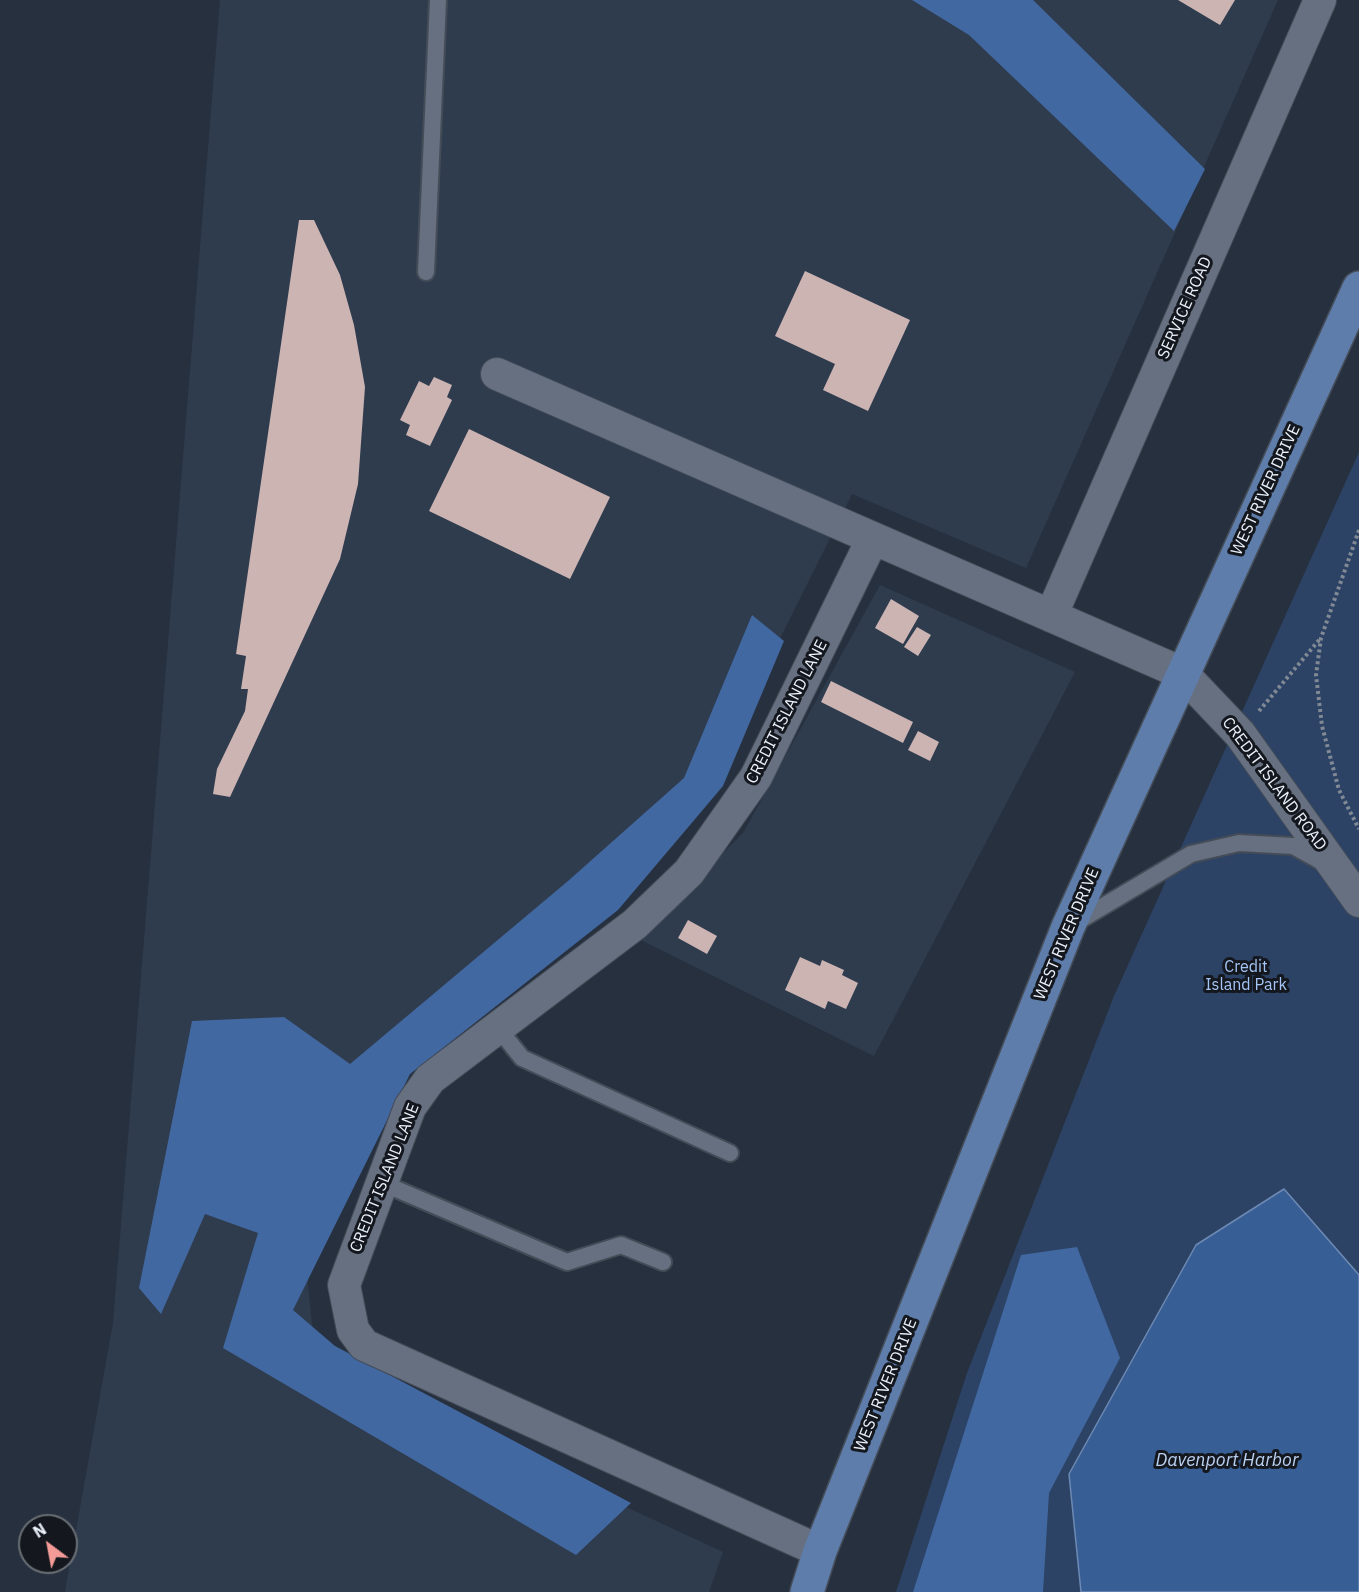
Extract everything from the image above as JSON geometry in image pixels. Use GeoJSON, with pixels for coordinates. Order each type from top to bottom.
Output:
{"type":"FeatureCollection","features":[{"type":"Feature","properties":{"kind":"main road","name":"WEST RIVER DRIVE"},"geometry":{"type":"LineString","coordinates":[[807,1592],[820,1551],[1068,927],[1359,288]]}},
{"type":"Feature","properties":{"kind":"street","name":"SERVICE ROAD"},"geometry":{"type":"LineString","coordinates":[[1051,615],[1320,0]]}},
{"type":"Feature","properties":{"kind":"street"},"geometry":{"type":"LineString","coordinates":[[497,374],[1182,673]]}},
{"type":"Feature","properties":{"kind":"street","name":"CREDIT ISLAND LANE"},"geometry":{"type":"LineString","coordinates":[[820,1551],[364,1345],[353,1330],[344,1285],[410,1107],[430,1079],[635,924],[689,872],[756,777],[873,538]]}},
{"type":"Feature","properties":{"kind":"street","name":"CREDIT ISLAND ROAD"},"geometry":{"type":"LineString","coordinates":[[1182,673],[1240,734],[1359,901]]}},
{"type":"Feature","properties":{"kind":"lane"},"geometry":{"type":"LineString","coordinates":[[426,272],[438,0]]}},
{"type":"Feature","properties":{"kind":"lane"},"geometry":{"type":"LineString","coordinates":[[1068,927],[1191,854],[1239,843],[1293,846],[1341,873]]}},
{"type":"Feature","properties":{"kind":"lane"},"geometry":{"type":"LineString","coordinates":[[498,1028],[522,1058],[730,1153]]}},
{"type":"Feature","properties":{"kind":"lane"},"geometry":{"type":"LineString","coordinates":[[382,1183],[567,1262],[621,1245],[663,1262]]}},
{"type":"Feature","properties":{"kind":"path"},"geometry":{"type":"LineString","coordinates":[[1359,530],[1321,638],[1316,675],[1322,726],[1339,790],[1359,829]]}},
{"type":"Feature","properties":{"kind":"path"},"geometry":{"type":"LineString","coordinates":[[1240,734],[1321,638]]}},
{"type":"Feature","properties":{"kind":"shaded area"},"geometry":{"type":"Polygon","coordinates":[[[220,0],[1278,0],[1026,568],[852,494],[713,773],[412,1052],[304,1246],[316,1363],[723,1552],[709,1592],[65,1592],[68,1574],[78,1574],[78,1519],[113,1323],[220,0]]]}},
{"type":"Feature","properties":{"kind":"shaded area"},"geometry":{"type":"Polygon","coordinates":[[[912,0],[1033,0],[1205,169],[1174,231],[969,35],[912,0]]]}},
{"type":"Feature","properties":{"kind":"shaded area"},"geometry":{"type":"Polygon","coordinates":[[[880,585],[1075,672],[874,1056],[637,938],[743,833],[880,585]]]}},
{"type":"Feature","properties":{"kind":"shaded area"},"geometry":{"type":"Polygon","coordinates":[[[752,615],[784,641],[723,786],[618,910],[410,1074],[293,1310],[335,1346],[631,1503],[576,1555],[223,1348],[258,1233],[205,1214],[161,1314],[139,1288],[192,1021],[284,1017],[350,1064],[568,881],[684,778],[752,615]]]}},
{"type":"Feature","properties":{"kind":"shaded area"},"geometry":{"type":"Polygon","coordinates":[[[1077,1247],[1120,1358],[1049,1493],[1043,1592],[913,1592],[1021,1255],[1077,1247]]]}},
{"type":"Feature","properties":{"kind":"green space","name":"Credit Island Park"},"geometry":{"type":"Polygon","coordinates":[[[1359,452],[1359,1275],[1284,1189],[1196,1245],[1069,1473],[1081,1592],[896,1592],[967,1373],[1114,996],[1359,452]]]}},
{"type":"Feature","properties":{"kind":"water","name":"Davenport Harbor"},"geometry":{"type":"Polygon","coordinates":[[[1284,1189],[1359,1275],[1359,1592],[1081,1592],[1069,1474],[1196,1245],[1284,1189]]]}},
{"type":"Feature","properties":{"kind":"building"},"geometry":{"type":"Polygon","coordinates":[[[1178,0],[1235,0],[1220,25],[1178,0]]]}},
{"type":"Feature","properties":{"kind":"building"},"geometry":{"type":"Polygon","coordinates":[[[299,220],[314,220],[340,275],[354,325],[365,387],[358,484],[340,559],[230,797],[213,794],[217,769],[245,711],[248,689],[241,689],[246,656],[236,654],[299,220]]]}},
{"type":"Feature","properties":{"kind":"building"},"geometry":{"type":"Polygon","coordinates":[[[805,271],[910,320],[868,411],[823,390],[835,364],[775,336],[805,271]]]}},
{"type":"Feature","properties":{"kind":"building"},"geometry":{"type":"Polygon","coordinates":[[[434,377],[452,385],[447,397],[452,400],[430,446],[406,435],[410,425],[400,420],[419,381],[429,386],[434,377]]]}},
{"type":"Feature","properties":{"kind":"building"},"geometry":{"type":"Polygon","coordinates":[[[469,429],[610,497],[570,579],[429,511],[469,429]]]}},
{"type":"Feature","properties":{"kind":"building"},"geometry":{"type":"Polygon","coordinates":[[[891,599],[919,616],[903,644],[875,628],[891,599]]]}},
{"type":"Feature","properties":{"kind":"building"},"geometry":{"type":"Polygon","coordinates":[[[917,627],[931,635],[918,656],[904,647],[917,627]]]}},
{"type":"Feature","properties":{"kind":"building"},"geometry":{"type":"Polygon","coordinates":[[[831,681],[913,722],[903,743],[821,702],[831,681]]]}},
{"type":"Feature","properties":{"kind":"building"},"geometry":{"type":"Polygon","coordinates":[[[918,731],[939,742],[930,761],[908,750],[918,731]]]}},
{"type":"Feature","properties":{"kind":"building"},"geometry":{"type":"Polygon","coordinates":[[[688,920],[717,936],[707,954],[678,938],[688,920]]]}},
{"type":"Feature","properties":{"kind":"building"},"geometry":{"type":"Polygon","coordinates":[[[800,957],[820,966],[822,960],[844,970],[842,975],[858,983],[846,1009],[828,1001],[825,1009],[785,990],[800,957]]]}}]}
